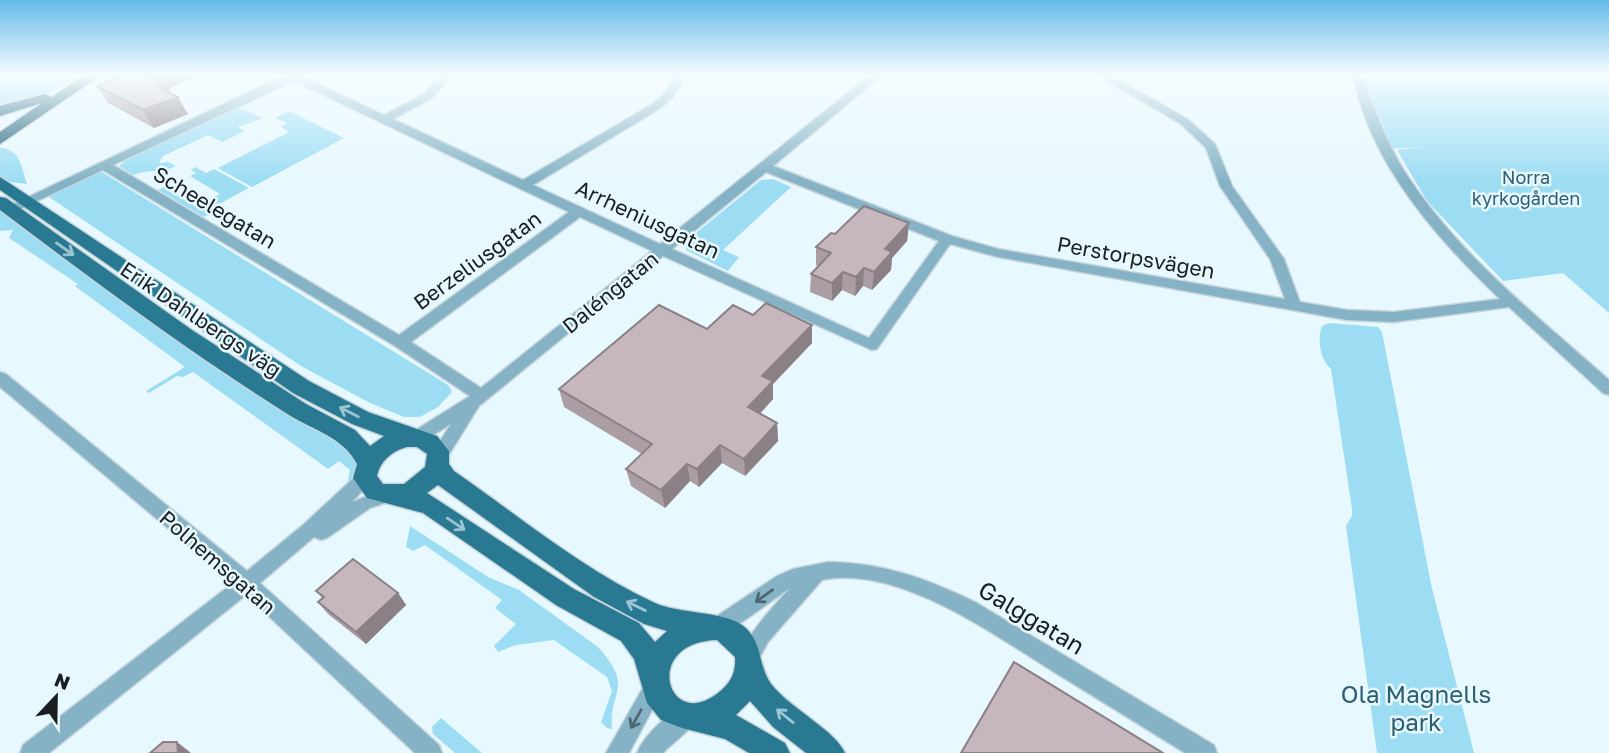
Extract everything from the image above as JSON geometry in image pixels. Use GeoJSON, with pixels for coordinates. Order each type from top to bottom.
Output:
{"type":"FeatureCollection","features":[{"type":"Feature","properties":{"kind":"highway"},"geometry":{"type":"LineString","coordinates":[[0,139],[42,110]]}},
{"type":"Feature","properties":{"kind":"main road","name":"Erik Dahlbergs väg"},"geometry":{"type":"LineString","coordinates":[[0,182],[12,204],[242,374],[302,413],[355,440],[375,491],[416,499],[430,506],[565,597],[622,626],[638,640],[666,706],[693,718],[726,724],[775,753]]}},
{"type":"Feature","properties":{"kind":"main road","name":"Erik Dahlbergs väg"},"geometry":{"type":"LineString","coordinates":[[12,204],[301,387],[372,423],[433,444],[446,478],[454,486],[603,589],[653,615],[735,635],[749,665],[755,688],[765,700],[830,753]]}},
{"type":"Feature","properties":{"kind":"main road"},"geometry":{"type":"LineString","coordinates":[[367,471],[387,446],[414,438]]}},
{"type":"Feature","properties":{"kind":"main road"},"geometry":{"type":"LineString","coordinates":[[392,495],[423,485],[439,461]]}},
{"type":"Feature","properties":{"kind":"main road"},"geometry":{"type":"LineString","coordinates":[[654,681],[658,664],[669,648],[684,634],[709,627]]}},
{"type":"Feature","properties":{"kind":"main road"},"geometry":{"type":"LineString","coordinates":[[693,718],[716,713],[728,705],[741,690],[749,665]]}},
{"type":"Feature","properties":{"kind":"street","name":"Scheelegatan"},"geometry":{"type":"LineString","coordinates":[[104,165],[220,110]]}},
{"type":"Feature","properties":{"kind":"street","name":"Arrheniusgatan"},"geometry":{"type":"LineString","coordinates":[[363,110],[872,345],[947,239]]}},
{"type":"Feature","properties":{"kind":"street"},"geometry":{"type":"LineString","coordinates":[[384,120],[402,110]]}},
{"type":"Feature","properties":{"kind":"street"},"geometry":{"type":"LineString","coordinates":[[524,185],[649,110]]}},
{"type":"Feature","properties":{"kind":"street","name":"Daléngatan"},"geometry":{"type":"LineString","coordinates":[[414,438],[478,399],[834,110]]}},
{"type":"Feature","properties":{"kind":"street"},"geometry":{"type":"LineString","coordinates":[[1164,110],[1185,122],[1211,148],[1226,186],[1277,259],[1295,307]]}},
{"type":"Feature","properties":{"kind":"street"},"geometry":{"type":"LineString","coordinates":[[1368,110],[1398,171],[1439,227],[1514,302],[1609,389]]}},
{"type":"Feature","properties":{"kind":"street"},"geometry":{"type":"LineString","coordinates":[[12,204],[104,165]]}},
{"type":"Feature","properties":{"kind":"street","name":"Scheelegatan"},"geometry":{"type":"LineString","coordinates":[[104,165],[400,342],[478,399]]}},
{"type":"Feature","properties":{"kind":"street","name":"Perstorpsvägen"},"geometry":{"type":"LineString","coordinates":[[764,167],[947,239],[998,253],[1295,307],[1348,315],[1394,317],[1514,302]]}},
{"type":"Feature","properties":{"kind":"street","name":"Berzeliusgatan"},"geometry":{"type":"LineString","coordinates":[[400,342],[579,211]]}},
{"type":"Feature","properties":{"kind":"street","name":"Polhemsgatan"},"geometry":{"type":"LineString","coordinates":[[0,378],[247,583],[431,753]]}},
{"type":"Feature","properties":{"kind":"street","name":"Daléngatan"},"geometry":{"type":"LineString","coordinates":[[439,461],[478,399]]}},
{"type":"Feature","properties":{"kind":"street"},"geometry":{"type":"LineString","coordinates":[[31,753],[309,531],[367,471]]}},
{"type":"Feature","properties":{"kind":"street"},"geometry":{"type":"LineString","coordinates":[[247,583],[352,510],[392,495]]}},
{"type":"Feature","properties":{"kind":"street","name":"Galggatan"},"geometry":{"type":"LineString","coordinates":[[709,627],[795,577],[853,569],[892,578],[944,596],[1206,753]]}},
{"type":"Feature","properties":{"kind":"street"},"geometry":{"type":"LineString","coordinates":[[749,665],[761,635],[814,574]]}},
{"type":"Feature","properties":{"kind":"street"},"geometry":{"type":"LineString","coordinates":[[617,753],[654,681]]}},
{"type":"Feature","properties":{"kind":"street"},"geometry":{"type":"LineString","coordinates":[[648,753],[671,728],[693,718]]}},
{"type":"Feature","properties":{"kind":"green space"},"geometry":{"type":"Polygon","coordinates":[[[230,110],[244,110],[263,118],[238,127],[245,131],[222,142],[208,135],[163,156],[159,163],[168,162],[176,166],[171,168],[133,175],[119,166],[128,158],[230,110]]]}},
{"type":"Feature","properties":{"kind":"green space","name":"Norra kyrkogården"},"geometry":{"type":"Polygon","coordinates":[[[1370,110],[1609,110],[1609,313],[1563,273],[1503,281],[1427,201],[1397,150],[1423,147],[1384,149],[1370,110]]]}},
{"type":"Feature","properties":{"kind":"green space"},"geometry":{"type":"Polygon","coordinates":[[[289,111],[344,138],[252,187],[218,168],[289,132],[281,127],[287,123],[275,118],[289,111]]]}},
{"type":"Feature","properties":{"kind":"green space"},"geometry":{"type":"Polygon","coordinates":[[[0,148],[16,155],[27,184],[10,182],[0,175],[0,148]]]}},
{"type":"Feature","properties":{"kind":"green space"},"geometry":{"type":"Polygon","coordinates":[[[195,167],[206,173],[214,169],[249,188],[204,212],[208,215],[204,217],[158,190],[170,184],[172,185],[166,189],[196,207],[220,194],[190,176],[196,173],[191,170],[195,167]]]}},
{"type":"Feature","properties":{"kind":"green space"},"geometry":{"type":"Polygon","coordinates":[[[100,171],[448,385],[452,392],[438,407],[420,417],[404,417],[368,402],[301,366],[49,197],[100,171]]]}},
{"type":"Feature","properties":{"kind":"green space"},"geometry":{"type":"Polygon","coordinates":[[[773,179],[791,187],[723,250],[739,257],[728,271],[686,250],[685,242],[761,180],[773,179]]]}},
{"type":"Feature","properties":{"kind":"green space"},"geometry":{"type":"Polygon","coordinates":[[[0,211],[213,361],[329,434],[344,446],[355,461],[354,472],[347,486],[350,470],[339,461],[328,469],[193,372],[183,377],[177,376],[149,393],[146,391],[185,367],[75,286],[78,284],[9,238],[13,230],[0,231],[0,211]]]}},
{"type":"Feature","properties":{"kind":"green space","name":"Ola Magnells park"},"geometry":{"type":"Polygon","coordinates":[[[1329,323],[1378,327],[1382,332],[1431,584],[1474,753],[1377,753],[1346,526],[1352,516],[1352,509],[1331,369],[1324,360],[1320,343],[1322,326],[1329,323]]]}},
{"type":"Feature","properties":{"kind":"green space"},"geometry":{"type":"Polygon","coordinates":[[[410,526],[488,577],[519,590],[598,647],[609,661],[618,681],[612,729],[601,722],[612,691],[607,677],[554,640],[516,645],[498,652],[494,646],[516,624],[495,608],[502,600],[425,545],[413,551],[406,547],[410,526]]]}},
{"type":"Feature","properties":{"kind":"green space"},"geometry":{"type":"Polygon","coordinates":[[[441,718],[482,753],[455,753],[433,734],[432,727],[441,718]]]}},
{"type":"Feature","properties":{"kind":"building"},"geometry":{"type":"Polygon","coordinates":[[[864,206],[909,223],[885,249],[892,252],[874,272],[864,268],[856,277],[843,272],[832,283],[811,274],[831,253],[816,247],[831,233],[835,234],[864,206]]]}},
{"type":"Feature","properties":{"kind":"building"},"geometry":{"type":"Polygon","coordinates":[[[766,303],[812,325],[762,376],[773,381],[748,407],[777,423],[744,459],[720,445],[697,469],[687,464],[661,490],[626,469],[652,444],[559,389],[659,305],[707,329],[733,305],[753,315],[766,303]]]}},
{"type":"Feature","properties":{"kind":"building"},"geometry":{"type":"Polygon","coordinates":[[[353,559],[398,593],[356,632],[318,602],[324,597],[316,591],[353,559]]]}},
{"type":"Feature","properties":{"kind":"building"},"geometry":{"type":"Polygon","coordinates":[[[1014,662],[1163,753],[961,753],[1014,662]]]}},
{"type":"Feature","properties":{"kind":"building"},"geometry":{"type":"Polygon","coordinates":[[[163,742],[177,742],[178,753],[150,753],[163,742]]]}}]}
